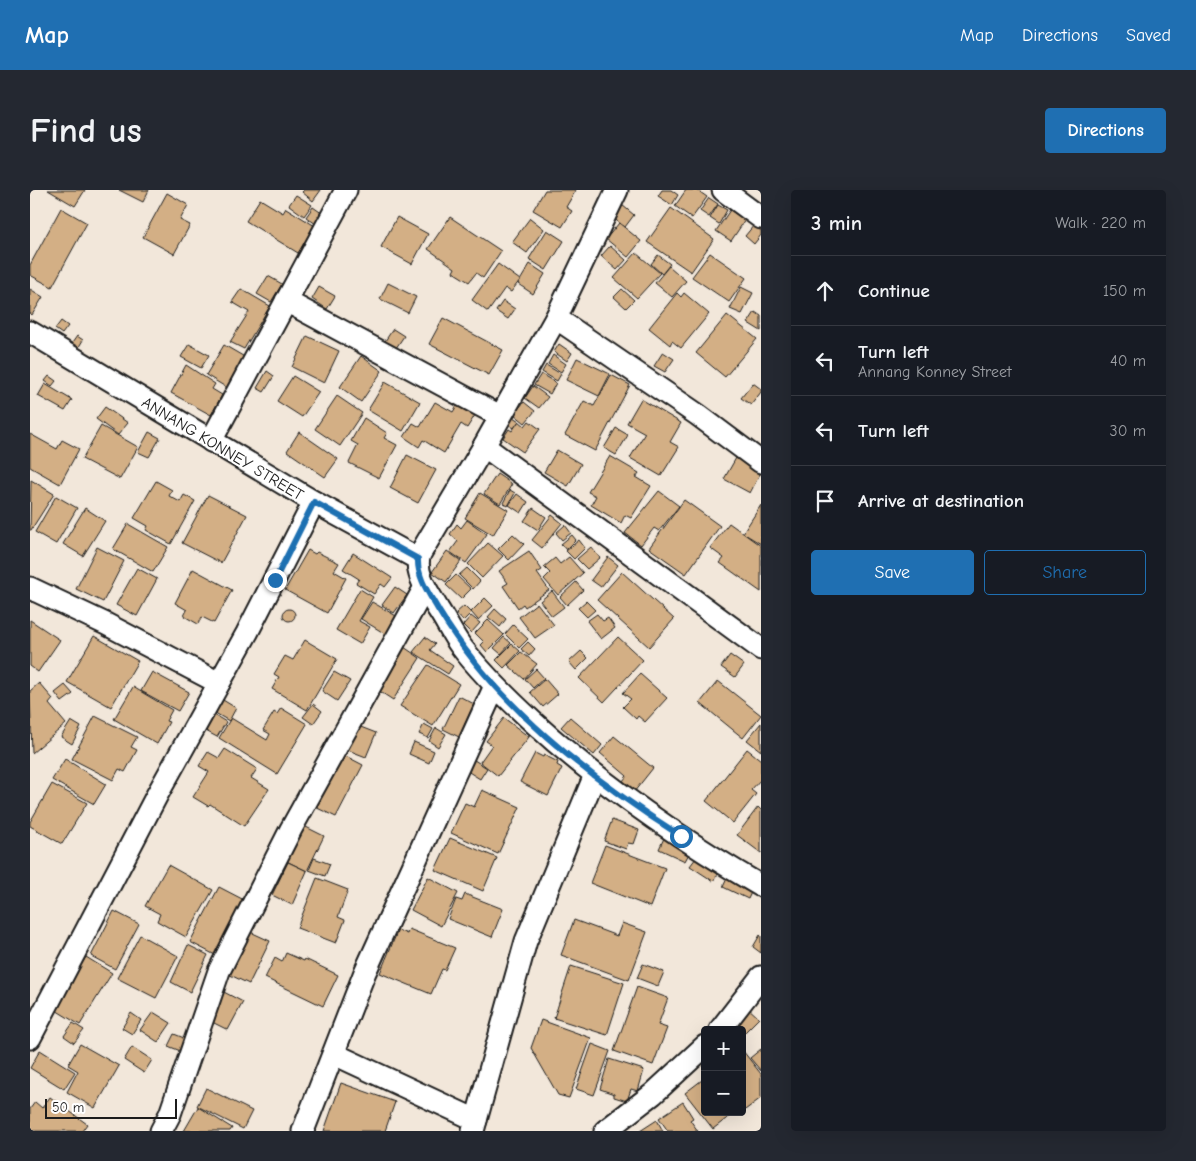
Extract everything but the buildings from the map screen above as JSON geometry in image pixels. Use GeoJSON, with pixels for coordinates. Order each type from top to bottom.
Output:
{"type":"FeatureCollection","features":[{"type":"Feature","properties":{"kind":"street"},"geometry":{"type":"LineString","coordinates":[[211,440],[346,190]]}},
{"type":"Feature","properties":{"kind":"street"},"geometry":{"type":"LineString","coordinates":[[617,190],[556,318],[418,559],[420,576],[460,644],[495,686],[568,754],[654,819],[761,886]]}},
{"type":"Feature","properties":{"kind":"street"},"geometry":{"type":"LineString","coordinates":[[723,190],[761,218]]}},
{"type":"Feature","properties":{"kind":"street"},"geometry":{"type":"LineString","coordinates":[[286,301],[500,416]]}},
{"type":"Feature","properties":{"kind":"street"},"geometry":{"type":"LineString","coordinates":[[556,318],[698,415],[761,462]]}},
{"type":"Feature","properties":{"kind":"street","name":"ANNANG KONNEY STREET"},"geometry":{"type":"LineString","coordinates":[[30,332],[314,502],[418,559]]}},
{"type":"Feature","properties":{"kind":"street"},"geometry":{"type":"LineString","coordinates":[[484,446],[761,649]]}},
{"type":"Feature","properties":{"kind":"street"},"geometry":{"type":"LineString","coordinates":[[30,1038],[157,795],[294,545],[314,502]]}},
{"type":"Feature","properties":{"kind":"street"},"geometry":{"type":"LineString","coordinates":[[30,588],[106,624],[219,683]]}},
{"type":"Feature","properties":{"kind":"street"},"geometry":{"type":"LineString","coordinates":[[161,1131],[170,1114],[219,971],[291,828],[426,588]]}},
{"type":"Feature","properties":{"kind":"street"},"geometry":{"type":"LineString","coordinates":[[303,1131],[365,972],[495,686]]}},
{"type":"Feature","properties":{"kind":"street"},"geometry":{"type":"LineString","coordinates":[[334,1054],[475,1125],[526,941],[595,775]]}},
{"type":"Feature","properties":{"kind":"street"},"geometry":{"type":"LineString","coordinates":[[723,1026],[761,977]]}},
{"type":"Feature","properties":{"kind":"street"},"geometry":{"type":"LineString","coordinates":[[605,1131],[653,1094],[701,1050]]}},
{"type":"Feature","properties":{"kind":"route"},"geometry":{"type":"LineString","coordinates":[[275,580],[314,502],[360,529],[418,559],[420,576],[448,625],[460,644],[495,686],[568,754],[654,819],[681,836]]}}]}
